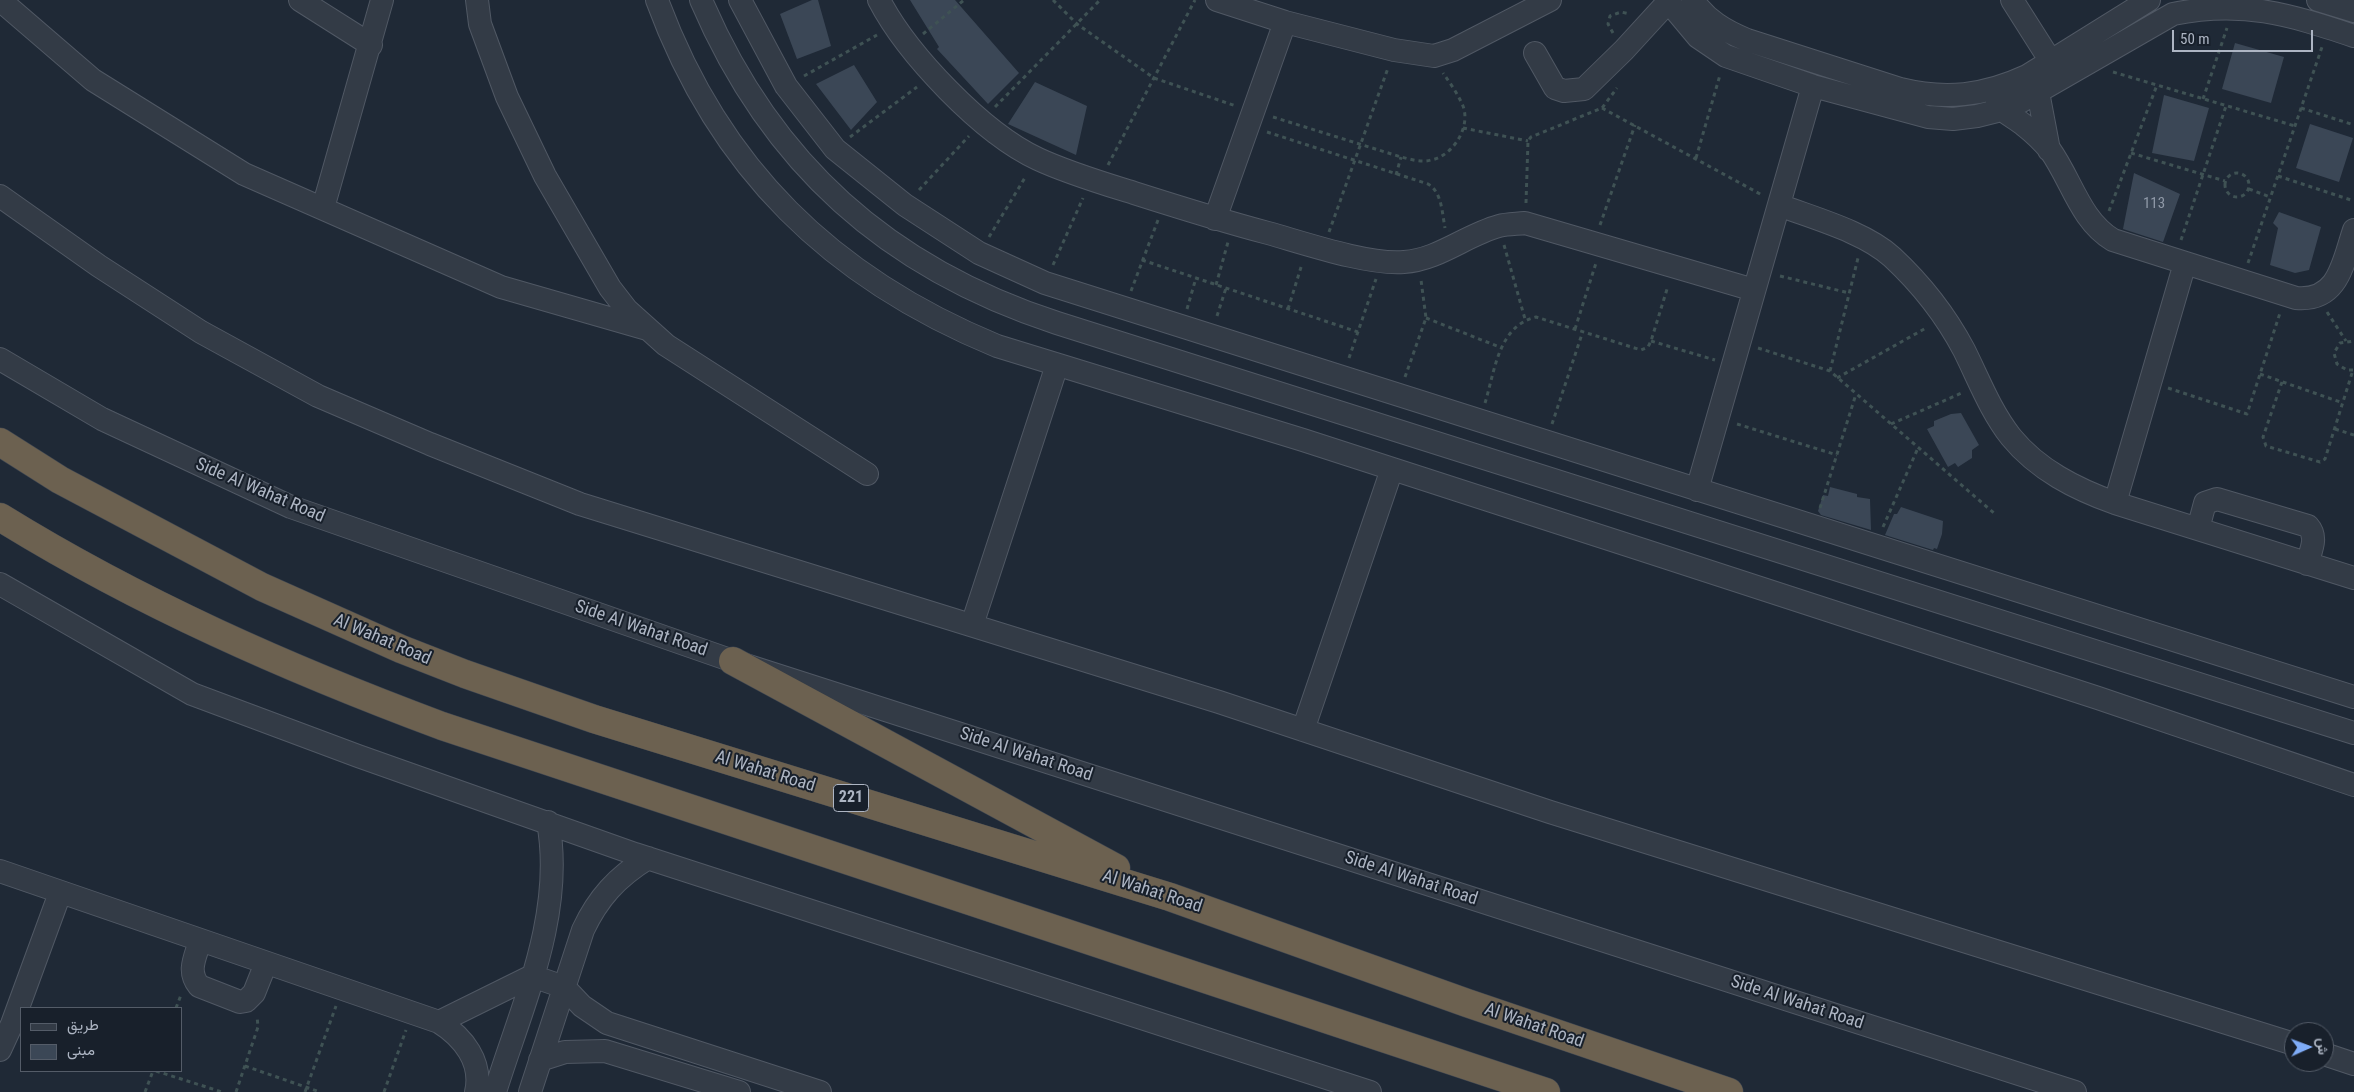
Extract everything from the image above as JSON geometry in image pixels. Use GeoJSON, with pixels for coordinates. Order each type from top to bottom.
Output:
{"type":"FeatureCollection","features":[{"type":"Feature","properties":{"kind":"highway","name":"Al Wahat Road"},"geometry":{"type":"LineString","coordinates":[[0,442],[60,480],[262,587],[357,630],[456,671],[594,719],[1170,897],[1467,1003],[1692,1087],[1729,1092]]}},
{"type":"Feature","properties":{"kind":"highway"},"geometry":{"type":"LineString","coordinates":[[0,517],[73,560],[217,634],[291,667],[433,723],[1546,1092]]}},
{"type":"Feature","properties":{"kind":"highway"},"geometry":{"type":"LineString","coordinates":[[733,660],[1170,897]]}},
{"type":"Feature","properties":{"kind":"street"},"geometry":{"type":"LineString","coordinates":[[0,0],[93,80],[244,174],[501,287],[647,330]]}},
{"type":"Feature","properties":{"kind":"street"},"geometry":{"type":"LineString","coordinates":[[300,0],[371,44]]}},
{"type":"Feature","properties":{"kind":"street"},"geometry":{"type":"LineString","coordinates":[[323,208],[382,0]]}},
{"type":"Feature","properties":{"kind":"street"},"geometry":{"type":"LineString","coordinates":[[476,0],[480,24],[507,96],[545,176],[610,288],[647,330],[666,345],[867,474]]}},
{"type":"Feature","properties":{"kind":"street"},"geometry":{"type":"LineString","coordinates":[[657,0],[682,63],[700,98],[721,130],[768,190],[808,230],[848,264],[921,311],[997,346],[1392,469],[2070,688],[2354,785]]}},
{"type":"Feature","properties":{"kind":"street"},"geometry":{"type":"LineString","coordinates":[[701,0],[733,66],[773,128],[821,183],[847,208],[903,251],[962,285],[1025,312],[2354,732]]}},
{"type":"Feature","properties":{"kind":"street"},"geometry":{"type":"LineString","coordinates":[[740,0],[786,86],[835,149],[906,205],[979,253],[1045,283],[2354,697]]}},
{"type":"Feature","properties":{"kind":"street"},"geometry":{"type":"LineString","coordinates":[[879,0],[909,45],[950,93],[982,121],[1036,158],[1164,203],[1224,222],[1316,247],[1382,262],[1418,260],[1498,227],[1525,223],[1674,266],[1757,281]]}},
{"type":"Feature","properties":{"kind":"street"},"geometry":{"type":"LineString","coordinates":[[1217,0],[1285,22],[1394,50],[1434,56],[1453,50],[1550,0]]}},
{"type":"Feature","properties":{"kind":"street"},"geometry":{"type":"LineString","coordinates":[[1693,0],[1712,21],[1728,32],[1900,89],[1922,94],[1945,96],[2032,84],[2086,64],[2172,14],[2194,6],[2236,2],[2264,6],[2354,36]]}},
{"type":"Feature","properties":{"kind":"street"},"geometry":{"type":"LineString","coordinates":[[2012,0],[2050,60]]}},
{"type":"Feature","properties":{"kind":"street"},"geometry":{"type":"LineString","coordinates":[[1535,53],[1555,88],[1574,92],[1584,89],[1624,50],[1667,1],[1698,36],[1726,56],[1813,86],[1928,117],[1953,119],[2001,110],[2032,84],[2050,60],[2149,0]]}},
{"type":"Feature","properties":{"kind":"street"},"geometry":{"type":"LineString","coordinates":[[2318,0],[2354,11]]}},
{"type":"Feature","properties":{"kind":"street"},"geometry":{"type":"LineString","coordinates":[[1224,222],[1250,118],[1285,22]]}},
{"type":"Feature","properties":{"kind":"street"},"geometry":{"type":"LineString","coordinates":[[2032,84],[2049,150]]}},
{"type":"Feature","properties":{"kind":"street"},"geometry":{"type":"LineString","coordinates":[[1696,490],[1813,86]]}},
{"type":"Feature","properties":{"kind":"street"},"geometry":{"type":"LineString","coordinates":[[1991,90],[2001,110],[2024,125],[2049,150],[2090,221],[2100,232],[2113,240],[2286,293],[2296,298],[2317,297],[2334,284],[2354,230]]}},
{"type":"Feature","properties":{"kind":"street"},"geometry":{"type":"LineString","coordinates":[[0,196],[99,266],[200,332],[318,396],[430,444],[580,504],[972,625],[1303,730],[1550,812],[2284,1041]]}},
{"type":"Feature","properties":{"kind":"street"},"geometry":{"type":"LineString","coordinates":[[1779,205],[1863,238],[1891,256],[1945,318],[1964,351],[1994,413],[2012,438],[2034,460],[2059,479],[2086,493],[2115,504],[2354,578]]}},
{"type":"Feature","properties":{"kind":"street"},"geometry":{"type":"LineString","coordinates":[[2115,504],[2150,382],[2180,261]]}},
{"type":"Feature","properties":{"kind":"street","name":"Side Al Wahat Road"},"geometry":{"type":"LineString","coordinates":[[0,359],[102,420],[291,507],[733,660],[2075,1092]]}},
{"type":"Feature","properties":{"kind":"street"},"geometry":{"type":"LineString","coordinates":[[972,625],[1057,365]]}},
{"type":"Feature","properties":{"kind":"street"},"geometry":{"type":"LineString","coordinates":[[1316,403],[1334,374]]}},
{"type":"Feature","properties":{"kind":"street"},"geometry":{"type":"LineString","coordinates":[[1303,730],[1392,469]]}},
{"type":"Feature","properties":{"kind":"street"},"geometry":{"type":"LineString","coordinates":[[2198,529],[2205,503],[2218,498],[2308,526],[2314,532],[2314,540],[2307,564]]}},
{"type":"Feature","properties":{"kind":"street"},"geometry":{"type":"LineString","coordinates":[[0,584],[192,694],[358,756],[648,858],[1370,1092]]}},
{"type":"Feature","properties":{"kind":"street"},"geometry":{"type":"LineString","coordinates":[[495,1092],[532,976],[548,917],[553,870],[548,822]]}},
{"type":"Feature","properties":{"kind":"street"},"geometry":{"type":"LineString","coordinates":[[530,1092],[582,930],[602,895],[623,874],[648,858]]}},
{"type":"Feature","properties":{"kind":"street"},"geometry":{"type":"LineString","coordinates":[[0,871],[439,1022],[455,1031],[467,1046],[475,1064],[478,1084],[476,1092]]}},
{"type":"Feature","properties":{"kind":"street"},"geometry":{"type":"LineString","coordinates":[[0,1050],[15,1016],[60,893]]}},
{"type":"Feature","properties":{"kind":"street"},"geometry":{"type":"LineString","coordinates":[[548,917],[582,930]]}},
{"type":"Feature","properties":{"kind":"street"},"geometry":{"type":"LineString","coordinates":[[200,941],[191,968],[200,986],[240,1002],[246,1002],[254,993],[266,964]]}},
{"type":"Feature","properties":{"kind":"street"},"geometry":{"type":"LineString","coordinates":[[439,1022],[532,976],[564,986],[582,1006],[607,1022],[820,1092]]}},
{"type":"Feature","properties":{"kind":"street"},"geometry":{"type":"LineString","coordinates":[[540,1060],[565,1052],[605,1051],[739,1092]]}},
{"type":"Feature","properties":{"kind":"street"},"geometry":{"type":"LineString","coordinates":[[2334,1057],[2354,1064]]}},
{"type":"Feature","properties":{"kind":"path"},"geometry":{"type":"LineString","coordinates":[[909,45],[964,0]]}},
{"type":"Feature","properties":{"kind":"path"},"geometry":{"type":"LineString","coordinates":[[1053,0],[1077,24],[1154,78],[1354,161],[1434,187],[1438,194],[1450,248]]}},
{"type":"Feature","properties":{"kind":"path"},"geometry":{"type":"LineString","coordinates":[[906,205],[982,121],[1100,0]]}},
{"type":"Feature","properties":{"kind":"path"},"geometry":{"type":"LineString","coordinates":[[1045,283],[1096,180],[1154,78],[1195,0]]}},
{"type":"Feature","properties":{"kind":"path"},"geometry":{"type":"LineString","coordinates":[[2203,99],[2236,2]]}},
{"type":"Feature","properties":{"kind":"path"},"geometry":{"type":"LineString","coordinates":[[786,86],[895,25]]}},
{"type":"Feature","properties":{"kind":"path"},"geometry":{"type":"LineString","coordinates":[[2242,280],[2328,27]]}},
{"type":"Feature","properties":{"kind":"path"},"geometry":{"type":"LineString","coordinates":[[1288,309],[1354,161],[1394,50]]}},
{"type":"Feature","properties":{"kind":"path"},"geometry":{"type":"LineString","coordinates":[[1250,118],[1360,143],[1401,157],[1415,160],[1432,160],[1446,154],[1457,142],[1463,128],[1464,108],[1434,56]]}},
{"type":"Feature","properties":{"kind":"path"},"geometry":{"type":"LineString","coordinates":[[1696,158],[1726,56]]}},
{"type":"Feature","properties":{"kind":"path"},"geometry":{"type":"LineString","coordinates":[[2086,64],[2295,126]]}},
{"type":"Feature","properties":{"kind":"path"},"geometry":{"type":"LineString","coordinates":[[835,149],[934,74]]}},
{"type":"Feature","properties":{"kind":"path"},"geometry":{"type":"LineString","coordinates":[[2100,232],[2157,85]]}},
{"type":"Feature","properties":{"kind":"path"},"geometry":{"type":"LineString","coordinates":[[1525,223],[1528,141],[1535,134],[1602,108],[1619,86]]}},
{"type":"Feature","properties":{"kind":"path"},"geometry":{"type":"LineString","coordinates":[[2180,261],[2203,174],[2226,106]]}},
{"type":"Feature","properties":{"kind":"path"},"geometry":{"type":"LineString","coordinates":[[1602,108],[1779,205]]}},
{"type":"Feature","properties":{"kind":"path"},"geometry":{"type":"LineString","coordinates":[[2301,108],[2354,126]]}},
{"type":"Feature","properties":{"kind":"path"},"geometry":{"type":"LineString","coordinates":[[1575,329],[1598,244],[1635,125]]}},
{"type":"Feature","properties":{"kind":"path"},"geometry":{"type":"LineString","coordinates":[[1463,128],[1528,141]]}},
{"type":"Feature","properties":{"kind":"path"},"geometry":{"type":"LineString","coordinates":[[2131,153],[2225,181]]}},
{"type":"Feature","properties":{"kind":"path"},"geometry":{"type":"LineString","coordinates":[[1396,174],[1401,157]]}},
{"type":"Feature","properties":{"kind":"path"},"geometry":{"type":"LineString","coordinates":[[979,253],[1036,158]]}},
{"type":"Feature","properties":{"kind":"path"},"geometry":{"type":"LineString","coordinates":[[2225,181],[2235,173],[2241,173],[2246,177],[2249,189]]}},
{"type":"Feature","properties":{"kind":"path"},"geometry":{"type":"LineString","coordinates":[[2278,176],[2354,201]]}},
{"type":"Feature","properties":{"kind":"path"},"geometry":{"type":"LineString","coordinates":[[2225,181],[2226,192],[2236,198],[2241,197],[2249,189]]}},
{"type":"Feature","properties":{"kind":"path"},"geometry":{"type":"LineString","coordinates":[[2249,189],[2270,197]]}},
{"type":"Feature","properties":{"kind":"path"},"geometry":{"type":"LineString","coordinates":[[1125,308],[1164,203]]}},
{"type":"Feature","properties":{"kind":"path"},"geometry":{"type":"LineString","coordinates":[[1216,285],[1224,222]]}},
{"type":"Feature","properties":{"kind":"path"},"geometry":{"type":"LineString","coordinates":[[1498,227],[1525,319]]}},
{"type":"Feature","properties":{"kind":"path"},"geometry":{"type":"LineString","coordinates":[[1830,371],[1863,238]]}},
{"type":"Feature","properties":{"kind":"path"},"geometry":{"type":"LineString","coordinates":[[1142,260],[1358,332]]}},
{"type":"Feature","properties":{"kind":"path"},"geometry":{"type":"LineString","coordinates":[[1398,394],[1426,318],[1418,260]]}},
{"type":"Feature","properties":{"kind":"path"},"geometry":{"type":"LineString","coordinates":[[1334,374],[1358,332],[1382,262]]}},
{"type":"Feature","properties":{"kind":"path"},"geometry":{"type":"LineString","coordinates":[[1480,420],[1502,348],[1510,331],[1525,319],[1536,316],[1641,350],[1648,347],[1651,341],[1674,266]]}},
{"type":"Feature","properties":{"kind":"path"},"geometry":{"type":"LineString","coordinates":[[1182,326],[1196,278]]}},
{"type":"Feature","properties":{"kind":"path"},"geometry":{"type":"LineString","coordinates":[[1757,281],[1850,293]]}},
{"type":"Feature","properties":{"kind":"path"},"geometry":{"type":"LineString","coordinates":[[1211,335],[1226,288]]}},
{"type":"Feature","properties":{"kind":"path"},"geometry":{"type":"LineString","coordinates":[[2150,382],[2247,414],[2286,293]]}},
{"type":"Feature","properties":{"kind":"path"},"geometry":{"type":"LineString","coordinates":[[2317,297],[2346,341]]}},
{"type":"Feature","properties":{"kind":"path"},"geometry":{"type":"LineString","coordinates":[[1426,318],[1502,348]]}},
{"type":"Feature","properties":{"kind":"path"},"geometry":{"type":"LineString","coordinates":[[1837,378],[1945,318]]}},
{"type":"Feature","properties":{"kind":"path"},"geometry":{"type":"LineString","coordinates":[[1546,441],[1583,331]]}},
{"type":"Feature","properties":{"kind":"path"},"geometry":{"type":"LineString","coordinates":[[1651,341],[1733,366]]}},
{"type":"Feature","properties":{"kind":"path"},"geometry":{"type":"LineString","coordinates":[[2282,382],[2263,437],[2266,446],[2320,462],[2325,459],[2354,370],[2342,368],[2335,359],[2336,348],[2346,341],[2354,341]]}},
{"type":"Feature","properties":{"kind":"path"},"geometry":{"type":"LineString","coordinates":[[1739,343],[1830,371],[1995,514]]}},
{"type":"Feature","properties":{"kind":"path"},"geometry":{"type":"LineString","coordinates":[[2260,374],[2343,403]]}},
{"type":"Feature","properties":{"kind":"path"},"geometry":{"type":"LineString","coordinates":[[1891,424],[1980,386]]}},
{"type":"Feature","properties":{"kind":"path"},"geometry":{"type":"LineString","coordinates":[[1815,526],[1856,394]]}},
{"type":"Feature","properties":{"kind":"path"},"geometry":{"type":"LineString","coordinates":[[1717,418],[1837,455]]}},
{"type":"Feature","properties":{"kind":"path"},"geometry":{"type":"LineString","coordinates":[[2335,429],[2354,435]]}},
{"type":"Feature","properties":{"kind":"path"},"geometry":{"type":"LineString","coordinates":[[1875,545],[1918,448]]}},
{"type":"Feature","properties":{"kind":"path"},"geometry":{"type":"LineString","coordinates":[[306,1090],[342,989]]}},
{"type":"Feature","properties":{"kind":"path"},"geometry":{"type":"LineString","coordinates":[[236,1092],[258,1027],[254,993]]}},
{"type":"Feature","properties":{"kind":"path"},"geometry":{"type":"LineString","coordinates":[[384,1092],[412,1013]]}},
{"type":"Feature","properties":{"kind":"path"},"geometry":{"type":"LineString","coordinates":[[244,1066],[306,1090],[320,1092]]}},
{"type":"Feature","properties":{"kind":"path"},"geometry":{"type":"LineString","coordinates":[[145,1092],[154,1072]]}},
{"type":"Feature","properties":{"kind":"path"},"geometry":{"type":"LineString","coordinates":[[157,1072],[222,1092]]}},
{"type":"Feature","properties":{"kind":"building"},"geometry":{"type":"Polygon","coordinates":[[[812,0],[818,0],[831,46],[797,59],[780,14],[812,0]]]}},
{"type":"Feature","properties":{"kind":"building"},"geometry":{"type":"Polygon","coordinates":[[[910,0],[955,0],[1019,73],[988,104],[937,49],[939,47],[910,0]]]}},
{"type":"Feature","properties":{"kind":"building"},"geometry":{"type":"Polygon","coordinates":[[[2235,43],[2284,57],[2271,103],[2222,89],[2235,43]]]}},
{"type":"Feature","properties":{"kind":"building"},"geometry":{"type":"Polygon","coordinates":[[[854,65],[877,102],[851,130],[816,84],[854,65]]]}},
{"type":"Feature","properties":{"kind":"building"},"geometry":{"type":"Polygon","coordinates":[[[1035,82],[1087,106],[1076,155],[1008,124],[1035,82]]]}},
{"type":"Feature","properties":{"kind":"building"},"geometry":{"type":"Polygon","coordinates":[[[2164,95],[2209,108],[2194,161],[2152,153],[2164,95]]]}},
{"type":"Feature","properties":{"kind":"building"},"geometry":{"type":"Polygon","coordinates":[[[2310,124],[2353,138],[2339,182],[2296,168],[2310,124]]]}},
{"type":"Feature","properties":{"kind":"building"},"geometry":{"type":"Polygon","coordinates":[[[2134,173],[2180,194],[2163,242],[2123,229],[2134,173]]]}},
{"type":"Feature","properties":{"kind":"building"},"geometry":{"type":"Polygon","coordinates":[[[2279,212],[2321,227],[2309,270],[2295,273],[2270,265],[2278,228],[2273,223],[2279,212]]]}},
{"type":"Feature","properties":{"kind":"building"},"geometry":{"type":"Polygon","coordinates":[[[1961,413],[1979,445],[1972,450],[1972,458],[1958,467],[1955,463],[1948,467],[1927,429],[1934,426],[1934,421],[1951,414],[1961,413]]]}},
{"type":"Feature","properties":{"kind":"building"},"geometry":{"type":"Polygon","coordinates":[[[1830,487],[1857,494],[1857,497],[1870,499],[1871,530],[1821,515],[1818,511],[1823,495],[1828,496],[1830,487]]]}},
{"type":"Feature","properties":{"kind":"building"},"geometry":{"type":"Polygon","coordinates":[[[1901,507],[1943,521],[1942,534],[1937,549],[1934,548],[1933,550],[1885,535],[1894,514],[1897,514],[1901,507]]]}}]}
